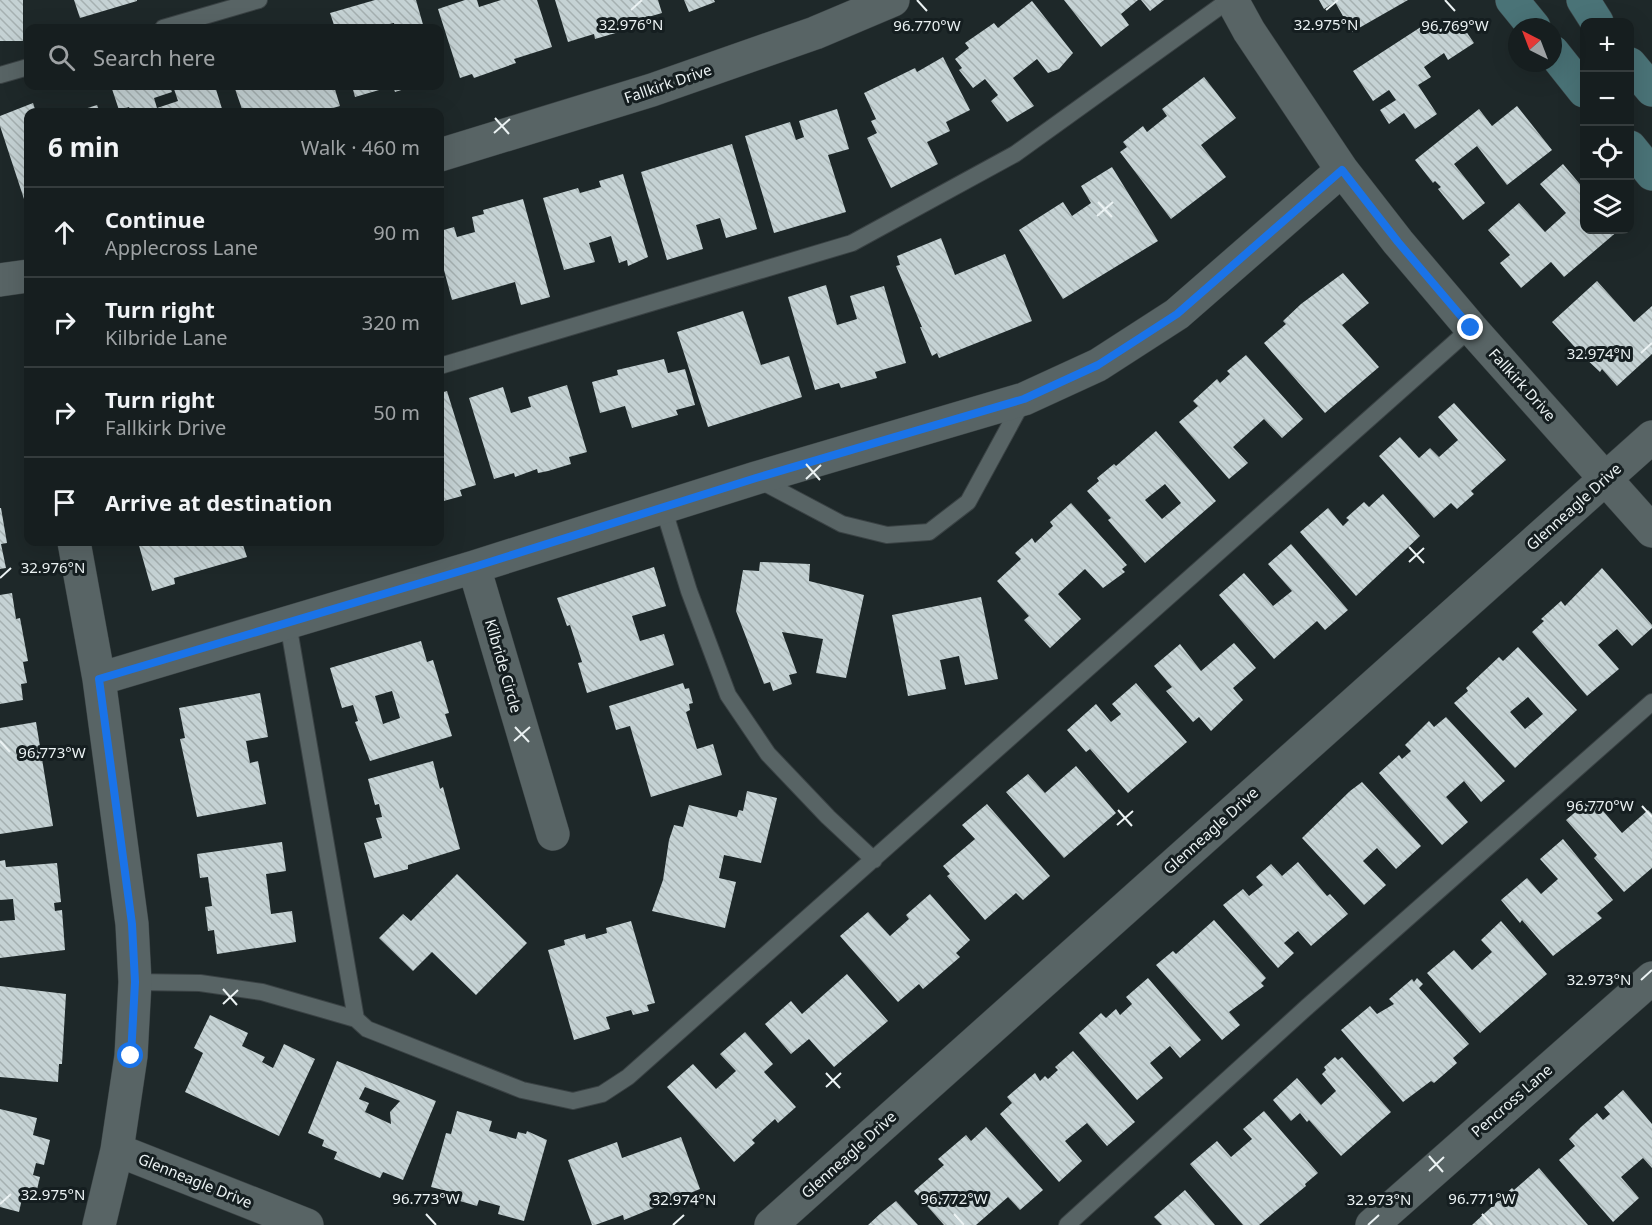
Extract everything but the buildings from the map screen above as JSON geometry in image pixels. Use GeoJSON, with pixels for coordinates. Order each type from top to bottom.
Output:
{"type":"FeatureCollection","features":[{"type":"Feature","properties":{"kind":"main road"},"geometry":{"type":"LineString","coordinates":[[1512,0],[1527,18]]}},
{"type":"Feature","properties":{"kind":"main road"},"geometry":{"type":"LineString","coordinates":[[1583,0],[1594,18]]}},
{"type":"Feature","properties":{"kind":"main road"},"geometry":{"type":"LineString","coordinates":[[1562,63],[1580,86]]}},
{"type":"Feature","properties":{"kind":"main road"},"geometry":{"type":"LineString","coordinates":[[1634,70],[1652,90]]}},
{"type":"Feature","properties":{"kind":"main road"},"geometry":{"type":"LineString","coordinates":[[1634,153],[1652,174]]}},
{"type":"Feature","properties":{"kind":"street","name":"Fallkirk Drive"},"geometry":{"type":"LineString","coordinates":[[444,154],[652,90],[815,33],[893,0]]}},
{"type":"Feature","properties":{"kind":"street","name":"Fallkirk Drive"},"geometry":{"type":"LineString","coordinates":[[1230,0],[1342,170],[1398,242],[1471,328],[1652,531]]}},
{"type":"Feature","properties":{"kind":"street"},"geometry":{"type":"LineString","coordinates":[[99,679],[474,567],[756,478],[1024,399],[1098,365],[1177,314],[1342,170]]}},
{"type":"Feature","properties":{"kind":"street","name":"Glenneagle Drive"},"geometry":{"type":"LineString","coordinates":[[771,1225],[1652,437]]}},
{"type":"Feature","properties":{"kind":"street"},"geometry":{"type":"LineString","coordinates":[[75,546],[99,679],[132,924],[135,982],[131,1056],[117,1150],[99,1225]]}},
{"type":"Feature","properties":{"kind":"street","name":"Kilbride Circle"},"geometry":{"type":"LineString","coordinates":[[474,567],[553,834]]}},
{"type":"Feature","properties":{"kind":"street","name":"Pencross Lane"},"geometry":{"type":"LineString","coordinates":[[1372,1225],[1652,978]]}},
{"type":"Feature","properties":{"kind":"street","name":"Glenneagle Drive"},"geometry":{"type":"LineString","coordinates":[[117,1150],[307,1225]]}},
{"type":"Feature","properties":{"kind":"lane"},"geometry":{"type":"LineString","coordinates":[[177,24],[259,0]]}},
{"type":"Feature","properties":{"kind":"lane"},"geometry":{"type":"LineString","coordinates":[[444,365],[852,243],[1015,154],[1230,0]]}},
{"type":"Feature","properties":{"kind":"lane"},"geometry":{"type":"LineString","coordinates":[[0,75],[24,68]]}},
{"type":"Feature","properties":{"kind":"lane"},"geometry":{"type":"LineString","coordinates":[[135,982],[200,982],[262,992],[356,1018],[367,1029],[392,1040],[522,1090],[573,1101],[602,1094],[628,1077],[1471,328]]}},
{"type":"Feature","properties":{"kind":"lane"},"geometry":{"type":"LineString","coordinates":[[756,478],[842,524],[887,535],[930,532],[968,502],[1024,399]]}},
{"type":"Feature","properties":{"kind":"lane"},"geometry":{"type":"LineString","coordinates":[[663,507],[689,591],[728,695],[768,754],[828,817],[874,860]]}},
{"type":"Feature","properties":{"kind":"lane"},"geometry":{"type":"LineString","coordinates":[[288,623],[356,1018]]}},
{"type":"Feature","properties":{"kind":"lane"},"geometry":{"type":"LineString","coordinates":[[1067,1225],[1307,1007],[1652,702]]}},
{"type":"Feature","properties":{"kind":"route"},"geometry":{"type":"LineString","coordinates":[[131,1056],[135,982],[132,924],[99,679],[474,567],[756,478],[1024,399],[1098,365],[1177,314],[1342,170],[1398,242],[1471,328]]}}]}
